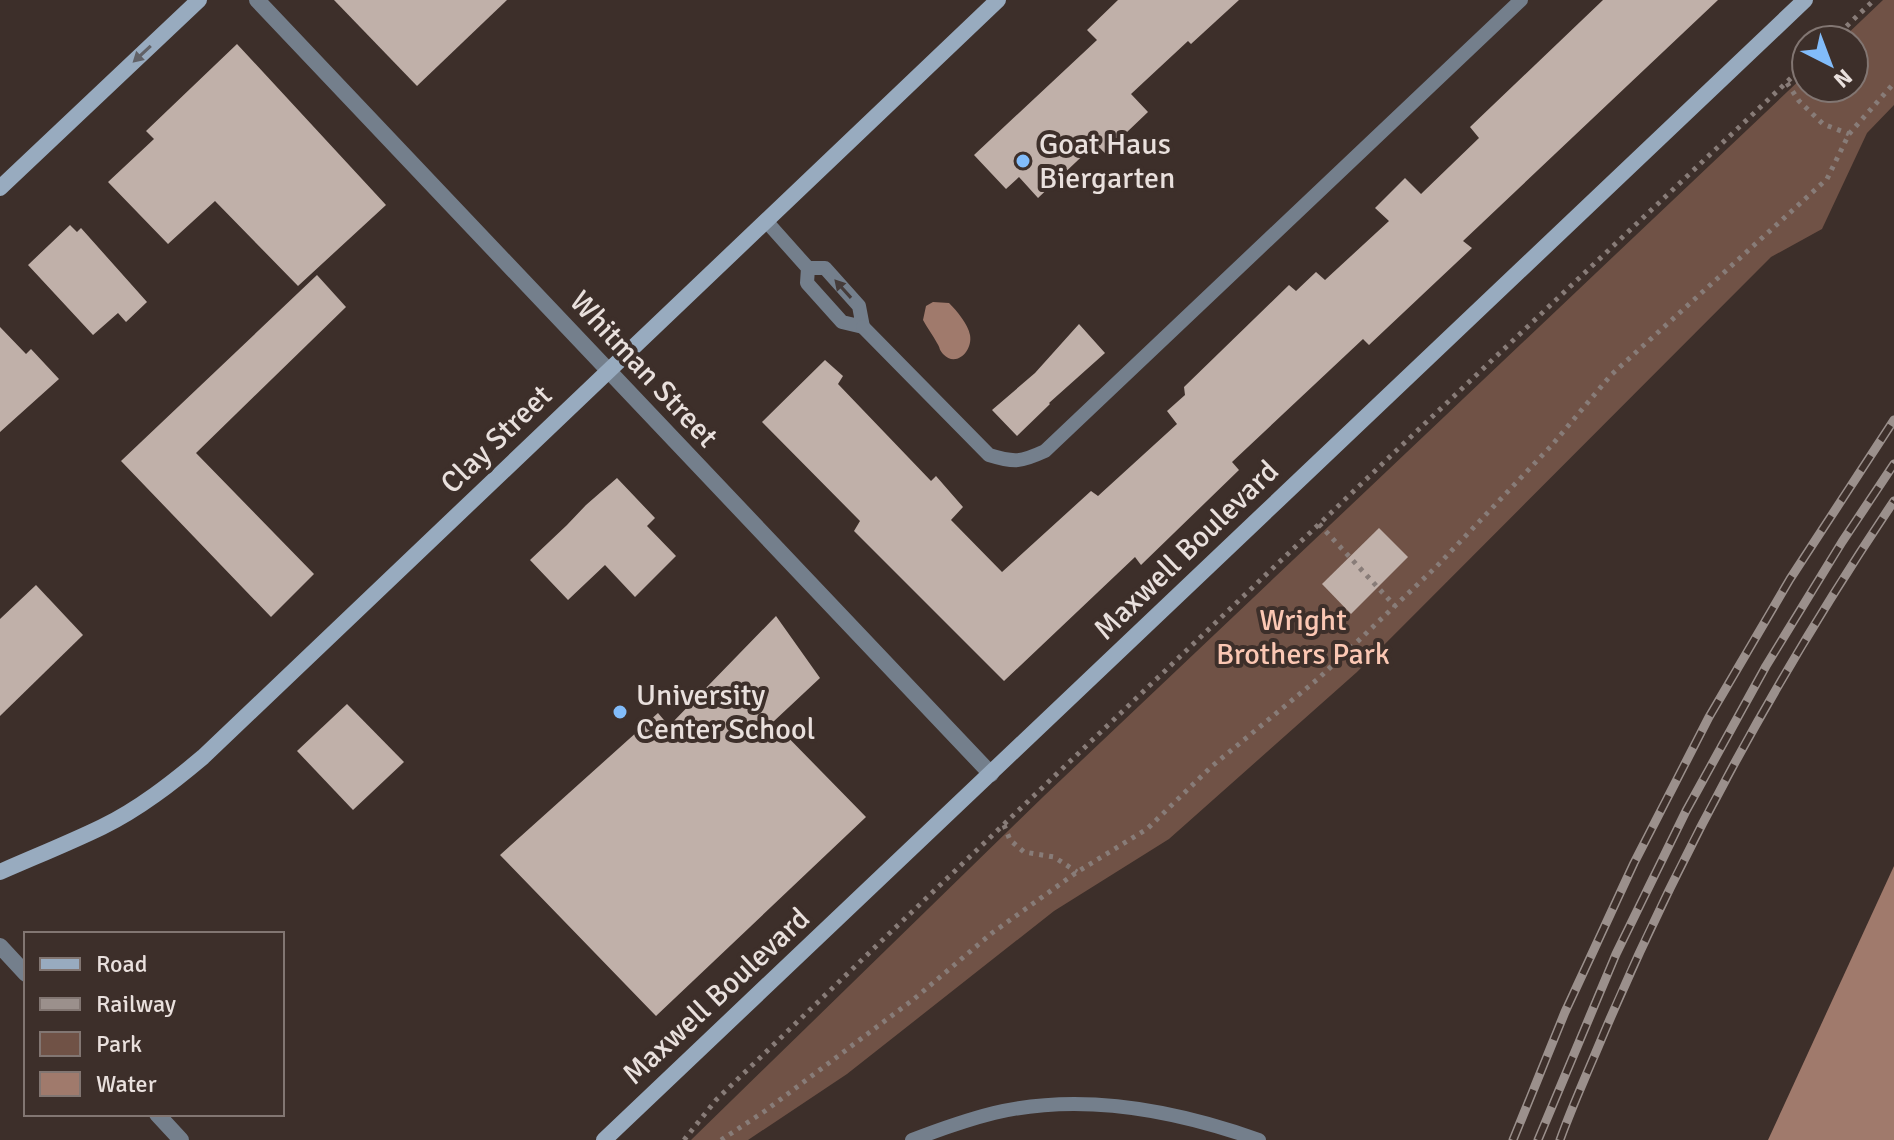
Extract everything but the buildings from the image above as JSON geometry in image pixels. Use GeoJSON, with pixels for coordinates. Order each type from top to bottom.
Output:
{"type":"FeatureCollection","features":[{"type":"Feature","properties":{"kind":"main road"},"geometry":{"type":"LineString","coordinates":[[0,188],[199,0]]}},
{"type":"Feature","properties":{"kind":"main road","name":"Clay Street"},"geometry":{"type":"LineString","coordinates":[[0,872],[103,827],[174,782],[203,757],[998,0]]}},
{"type":"Feature","properties":{"kind":"main road","name":"Maxwell Boulevard"},"geometry":{"type":"LineString","coordinates":[[604,1140],[1805,0]]}},
{"type":"Feature","properties":{"kind":"street","name":"Whitman Street"},"geometry":{"type":"LineString","coordinates":[[257,0],[991,774]]}},
{"type":"Feature","properties":{"kind":"street"},"geometry":{"type":"LineString","coordinates":[[0,946],[24,972]]}},
{"type":"Feature","properties":{"kind":"street"},"geometry":{"type":"LineString","coordinates":[[159,1116],[181,1140]]}},
{"type":"Feature","properties":{"kind":"lane"},"geometry":{"type":"LineString","coordinates":[[766,221],[808,268],[807,283],[842,322],[863,327],[989,455],[1007,461],[1024,460],[1045,451],[1521,0]]}},
{"type":"Feature","properties":{"kind":"lane"},"geometry":{"type":"LineString","coordinates":[[808,268],[825,268],[859,306],[863,327]]}},
{"type":"Feature","properties":{"kind":"lane"},"geometry":{"type":"LineString","coordinates":[[912,1140],[995,1113],[1046,1105],[1100,1104],[1163,1112],[1259,1140]]}},
{"type":"Feature","properties":{"kind":"path"},"geometry":{"type":"LineString","coordinates":[[1849,24],[1874,0]]}},
{"type":"Feature","properties":{"kind":"path"},"geometry":{"type":"LineString","coordinates":[[684,1140],[716,1100],[1790,79]]}},
{"type":"Feature","properties":{"kind":"path"},"geometry":{"type":"LineString","coordinates":[[1787,82],[1799,101],[1823,124],[1849,134]]}},
{"type":"Feature","properties":{"kind":"path"},"geometry":{"type":"LineString","coordinates":[[721,1140],[765,1111],[914,999],[992,933],[1077,872],[1147,829],[1211,767],[1319,678],[1437,566],[1552,445],[1611,375],[1827,179],[1849,134],[1894,83]]}},
{"type":"Feature","properties":{"kind":"path"},"geometry":{"type":"LineString","coordinates":[[1319,524],[1395,606]]}},
{"type":"Feature","properties":{"kind":"path"},"geometry":{"type":"LineString","coordinates":[[1004,825],[1010,840],[1024,852],[1054,857],[1077,872]]}},
{"type":"Feature","properties":{"kind":"green space","name":"Wright Brothers Park"},"geometry":{"type":"Polygon","coordinates":[[[1883,0],[1894,0],[1894,105],[1867,133],[1822,229],[1771,257],[1357,672],[1169,839],[1054,911],[847,1074],[748,1140],[691,1140],[1044,796],[1790,89],[1790,104],[1870,104],[1870,24],[1858,24],[1883,0]]]}},
{"type":"Feature","properties":{"kind":"water"},"geometry":{"type":"Polygon","coordinates":[[[933,302],[949,303],[967,326],[969,347],[958,358],[948,358],[943,354],[923,320],[926,306],[933,302]]]}},
{"type":"Feature","properties":{"kind":"water"},"geometry":{"type":"Polygon","coordinates":[[[1894,866],[1894,1140],[1768,1140],[1894,866]]]}},
{"type":"Feature","properties":{"kind":"railway"},"geometry":{"type":"LineString","coordinates":[[1513,1140],[1565,1012],[1634,863],[1709,717],[1790,579],[1894,420]]}},
{"type":"Feature","properties":{"kind":"railway"},"geometry":{"type":"LineString","coordinates":[[1538,1140],[1616,954],[1686,811],[1766,666],[1894,464]]}},
{"type":"Feature","properties":{"kind":"railway"},"geometry":{"type":"LineString","coordinates":[[1560,1140],[1635,964],[1736,760],[1812,629],[1894,501]]}},
{"type":"Feature","properties":{"kind":"place","name":"Goat Haus Biergarten"},"geometry":{"type":"Point","coordinates":[1023,161]}},
{"type":"Feature","properties":{"kind":"place","name":"University Center School"},"geometry":{"type":"Point","coordinates":[620,712]}}]}
